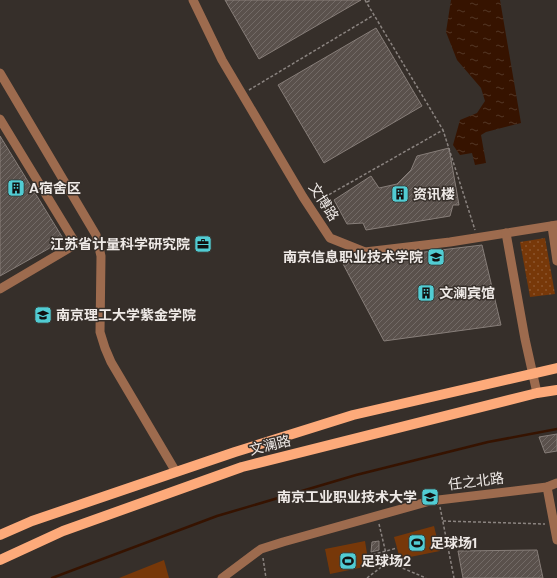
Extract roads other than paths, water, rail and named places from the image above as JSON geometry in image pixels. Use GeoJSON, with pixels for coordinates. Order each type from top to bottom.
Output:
{"type":"FeatureCollection","features":[{"type":"Feature","properties":{"kind":"main road","name":"文澜路"},"geometry":{"type":"LineString","coordinates":[[0,535],[32,521],[176,472],[353,415],[533,375],[557,368]]}},
{"type":"Feature","properties":{"kind":"main road","name":"文澜路"},"geometry":{"type":"LineString","coordinates":[[0,560],[63,531],[242,467],[537,393],[557,390]]}},
{"type":"Feature","properties":{"kind":"street","name":"文博路"},"geometry":{"type":"LineString","coordinates":[[193,0],[222,60],[309,206],[330,238],[365,252],[554,225]]}},
{"type":"Feature","properties":{"kind":"street"},"geometry":{"type":"LineString","coordinates":[[0,73],[96,235],[101,256],[100,332],[105,348],[111,362],[176,472]]}},
{"type":"Feature","properties":{"kind":"street"},"geometry":{"type":"LineString","coordinates":[[0,119],[76,244],[0,289]]}},
{"type":"Feature","properties":{"kind":"street"},"geometry":{"type":"LineString","coordinates":[[554,225],[557,261]]}},
{"type":"Feature","properties":{"kind":"street"},"geometry":{"type":"LineString","coordinates":[[506,233],[525,339],[537,393]]}},
{"type":"Feature","properties":{"kind":"street","name":"任之北路"},"geometry":{"type":"LineString","coordinates":[[222,578],[261,549],[377,516],[439,499],[547,487],[557,483]]}},
{"type":"Feature","properties":{"kind":"street"},"geometry":{"type":"LineString","coordinates":[[547,487],[557,540]]}},
{"type":"Feature","properties":{"kind":"water"},"geometry":{"type":"Polygon","coordinates":[[[451,0],[500,0],[521,123],[486,132],[481,135],[486,163],[475,165],[472,153],[460,155],[453,145],[460,120],[477,113],[485,101],[481,88],[457,60],[446,32],[451,0]]]}},
{"type":"Feature","properties":{"kind":"waterway"},"geometry":{"type":"LineString","coordinates":[[52,578],[217,516],[356,475],[488,442],[557,429]]}},
{"type":"Feature","properties":{"kind":"place","name":"A宿舍区"},"geometry":{"type":"Point","coordinates":[16,188]}},
{"type":"Feature","properties":{"kind":"place","name":"资讯楼"},"geometry":{"type":"Point","coordinates":[400,194]}},
{"type":"Feature","properties":{"kind":"place","name":"江苏省计量科学研究院"},"geometry":{"type":"Point","coordinates":[203,244]}},
{"type":"Feature","properties":{"kind":"place","name":"南京信息职业技术学院"},"geometry":{"type":"Point","coordinates":[436,257]}},
{"type":"Feature","properties":{"kind":"place","name":"文澜宾馆"},"geometry":{"type":"Point","coordinates":[426,293]}},
{"type":"Feature","properties":{"kind":"place","name":"南京理工大学紫金学院"},"geometry":{"type":"Point","coordinates":[43,315]}},
{"type":"Feature","properties":{"kind":"place","name":"南京工业职业技术大学"},"geometry":{"type":"Point","coordinates":[430,497]}},
{"type":"Feature","properties":{"kind":"place","name":"足球场1"},"geometry":{"type":"Point","coordinates":[417,543]}},
{"type":"Feature","properties":{"kind":"place","name":"足球场2"},"geometry":{"type":"Point","coordinates":[348,561]}}]}
